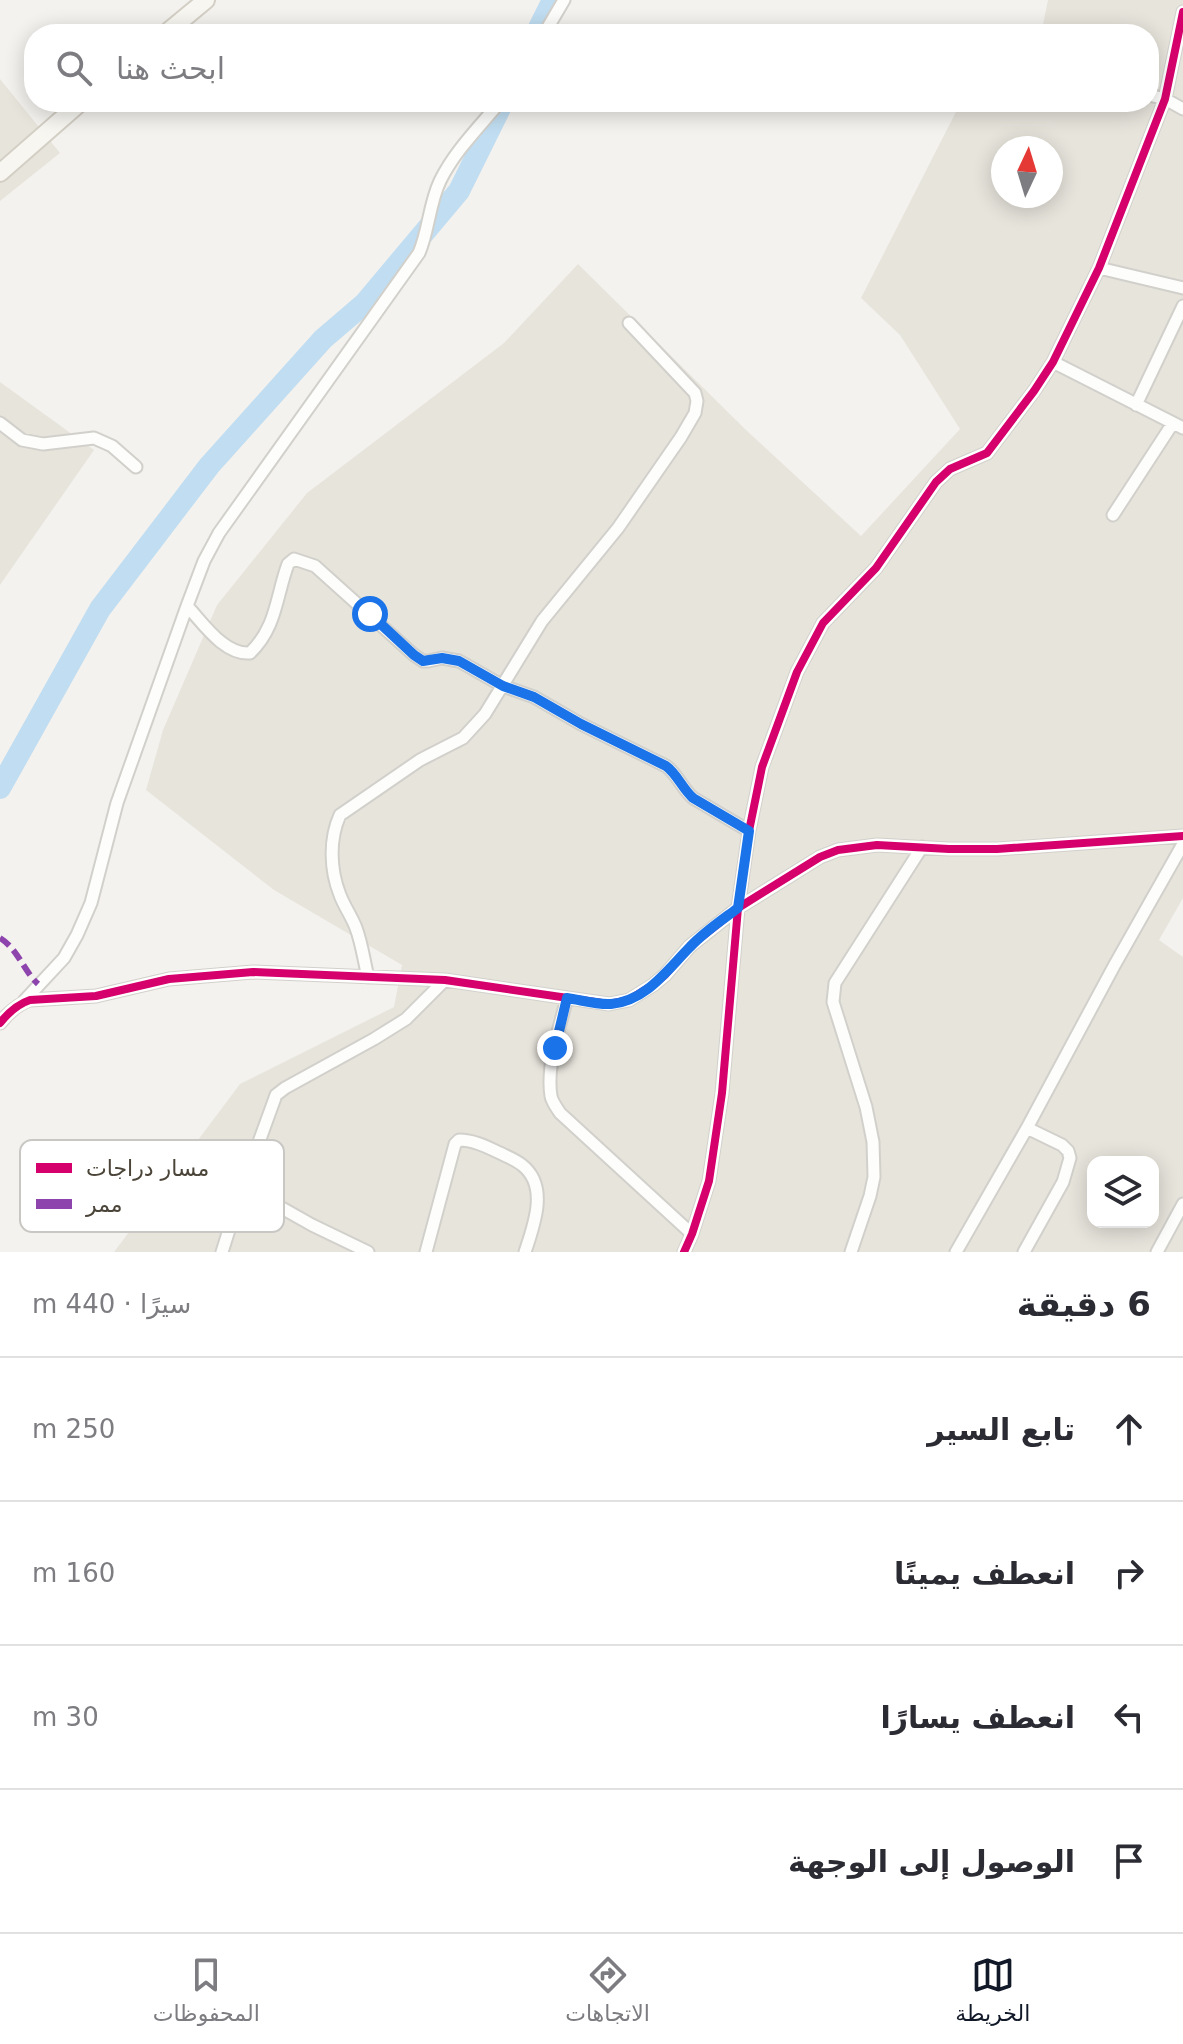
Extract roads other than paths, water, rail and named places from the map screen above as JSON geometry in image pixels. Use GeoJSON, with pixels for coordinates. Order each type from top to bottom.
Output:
{"type":"FeatureCollection","features":[{"type":"Feature","properties":{"kind":"street"},"geometry":{"type":"LineString","coordinates":[[177,24],[206,0]]}},
{"type":"Feature","properties":{"kind":"street"},"geometry":{"type":"LineString","coordinates":[[550,24],[564,0]]}},
{"type":"Feature","properties":{"kind":"street"},"geometry":{"type":"LineString","coordinates":[[684,1252],[709,1181],[722,1093],[738,908],[749,831],[762,767],[797,672],[823,623],[876,568],[943,474],[987,453],[1053,362],[1099,268],[1165,99],[1183,12]]}},
{"type":"Feature","properties":{"kind":"street"},"geometry":{"type":"LineString","coordinates":[[1159,98],[1183,109]]}},
{"type":"Feature","properties":{"kind":"street"},"geometry":{"type":"LineString","coordinates":[[0,173],[70,112]]}},
{"type":"Feature","properties":{"kind":"street"},"geometry":{"type":"LineString","coordinates":[[0,1023],[64,958],[77,935],[91,903],[117,803],[204,561],[219,533],[419,253],[440,180],[492,112]]}},
{"type":"Feature","properties":{"kind":"street"},"geometry":{"type":"LineString","coordinates":[[1099,268],[1183,288]]}},
{"type":"Feature","properties":{"kind":"street"},"geometry":{"type":"LineString","coordinates":[[1136,405],[1183,306]]}},
{"type":"Feature","properties":{"kind":"street"},"geometry":{"type":"LineString","coordinates":[[368,977],[356,928],[339,893],[334,874],[333,829],[340,815],[420,760],[463,738],[485,714],[542,621],[618,528],[695,413],[695,393],[629,323]]}},
{"type":"Feature","properties":{"kind":"street"},"geometry":{"type":"LineString","coordinates":[[1053,362],[1178,426],[1113,515]]}},
{"type":"Feature","properties":{"kind":"street"},"geometry":{"type":"LineString","coordinates":[[0,423],[22,440],[43,444],[94,438],[112,446],[136,467]]}},
{"type":"Feature","properties":{"kind":"street"},"geometry":{"type":"LineString","coordinates":[[187,606],[222,643],[237,651],[250,653],[275,614],[288,564],[294,559],[303,561],[315,566],[423,661],[442,658],[459,661],[503,686],[534,697],[666,766],[693,798],[749,831]]}},
{"type":"Feature","properties":{"kind":"street"},"geometry":{"type":"LineString","coordinates":[[22,1003],[96,996],[193,976],[253,972],[445,980],[609,1004],[629,1000],[653,985],[690,946],[738,908],[820,857],[838,850],[877,845],[997,849],[1183,836]]}},
{"type":"Feature","properties":{"kind":"street"},"geometry":{"type":"LineString","coordinates":[[956,1252],[1183,844]]}},
{"type":"Feature","properties":{"kind":"street"},"geometry":{"type":"LineString","coordinates":[[851,1252],[874,1177],[873,1142],[866,1107],[833,1002],[835,983],[922,847]]}},
{"type":"Feature","properties":{"kind":"street"},"geometry":{"type":"LineString","coordinates":[[260,1140],[276,1095],[406,1019],[445,980]]}},
{"type":"Feature","properties":{"kind":"street"},"geometry":{"type":"LineString","coordinates":[[567,998],[551,1071],[553,1103],[560,1113],[692,1234]]}},
{"type":"Feature","properties":{"kind":"street"},"geometry":{"type":"LineString","coordinates":[[1024,1252],[1063,1182],[1070,1158],[1062,1145],[1027,1128]]}},
{"type":"Feature","properties":{"kind":"street"},"geometry":{"type":"LineString","coordinates":[[426,1252],[455,1144],[459,1140],[478,1143],[520,1163],[535,1180],[538,1192],[536,1220],[525,1252]]}},
{"type":"Feature","properties":{"kind":"street"},"geometry":{"type":"LineString","coordinates":[[1157,1252],[1183,1204]]}},
{"type":"Feature","properties":{"kind":"street"},"geometry":{"type":"LineString","coordinates":[[284,1208],[368,1252]]}},
{"type":"Feature","properties":{"kind":"street"},"geometry":{"type":"LineString","coordinates":[[222,1252],[228,1232]]}},
{"type":"Feature","properties":{"kind":"street"},"geometry":{"type":"LineString","coordinates":[[337,1252],[343,1240]]}},
{"type":"Feature","properties":{"kind":"waterway"},"geometry":{"type":"LineString","coordinates":[[541,24],[553,0]]}},
{"type":"Feature","properties":{"kind":"waterway"},"geometry":{"type":"LineString","coordinates":[[0,788],[100,609],[209,466],[323,339],[365,303],[459,191],[498,112]]}}]}
